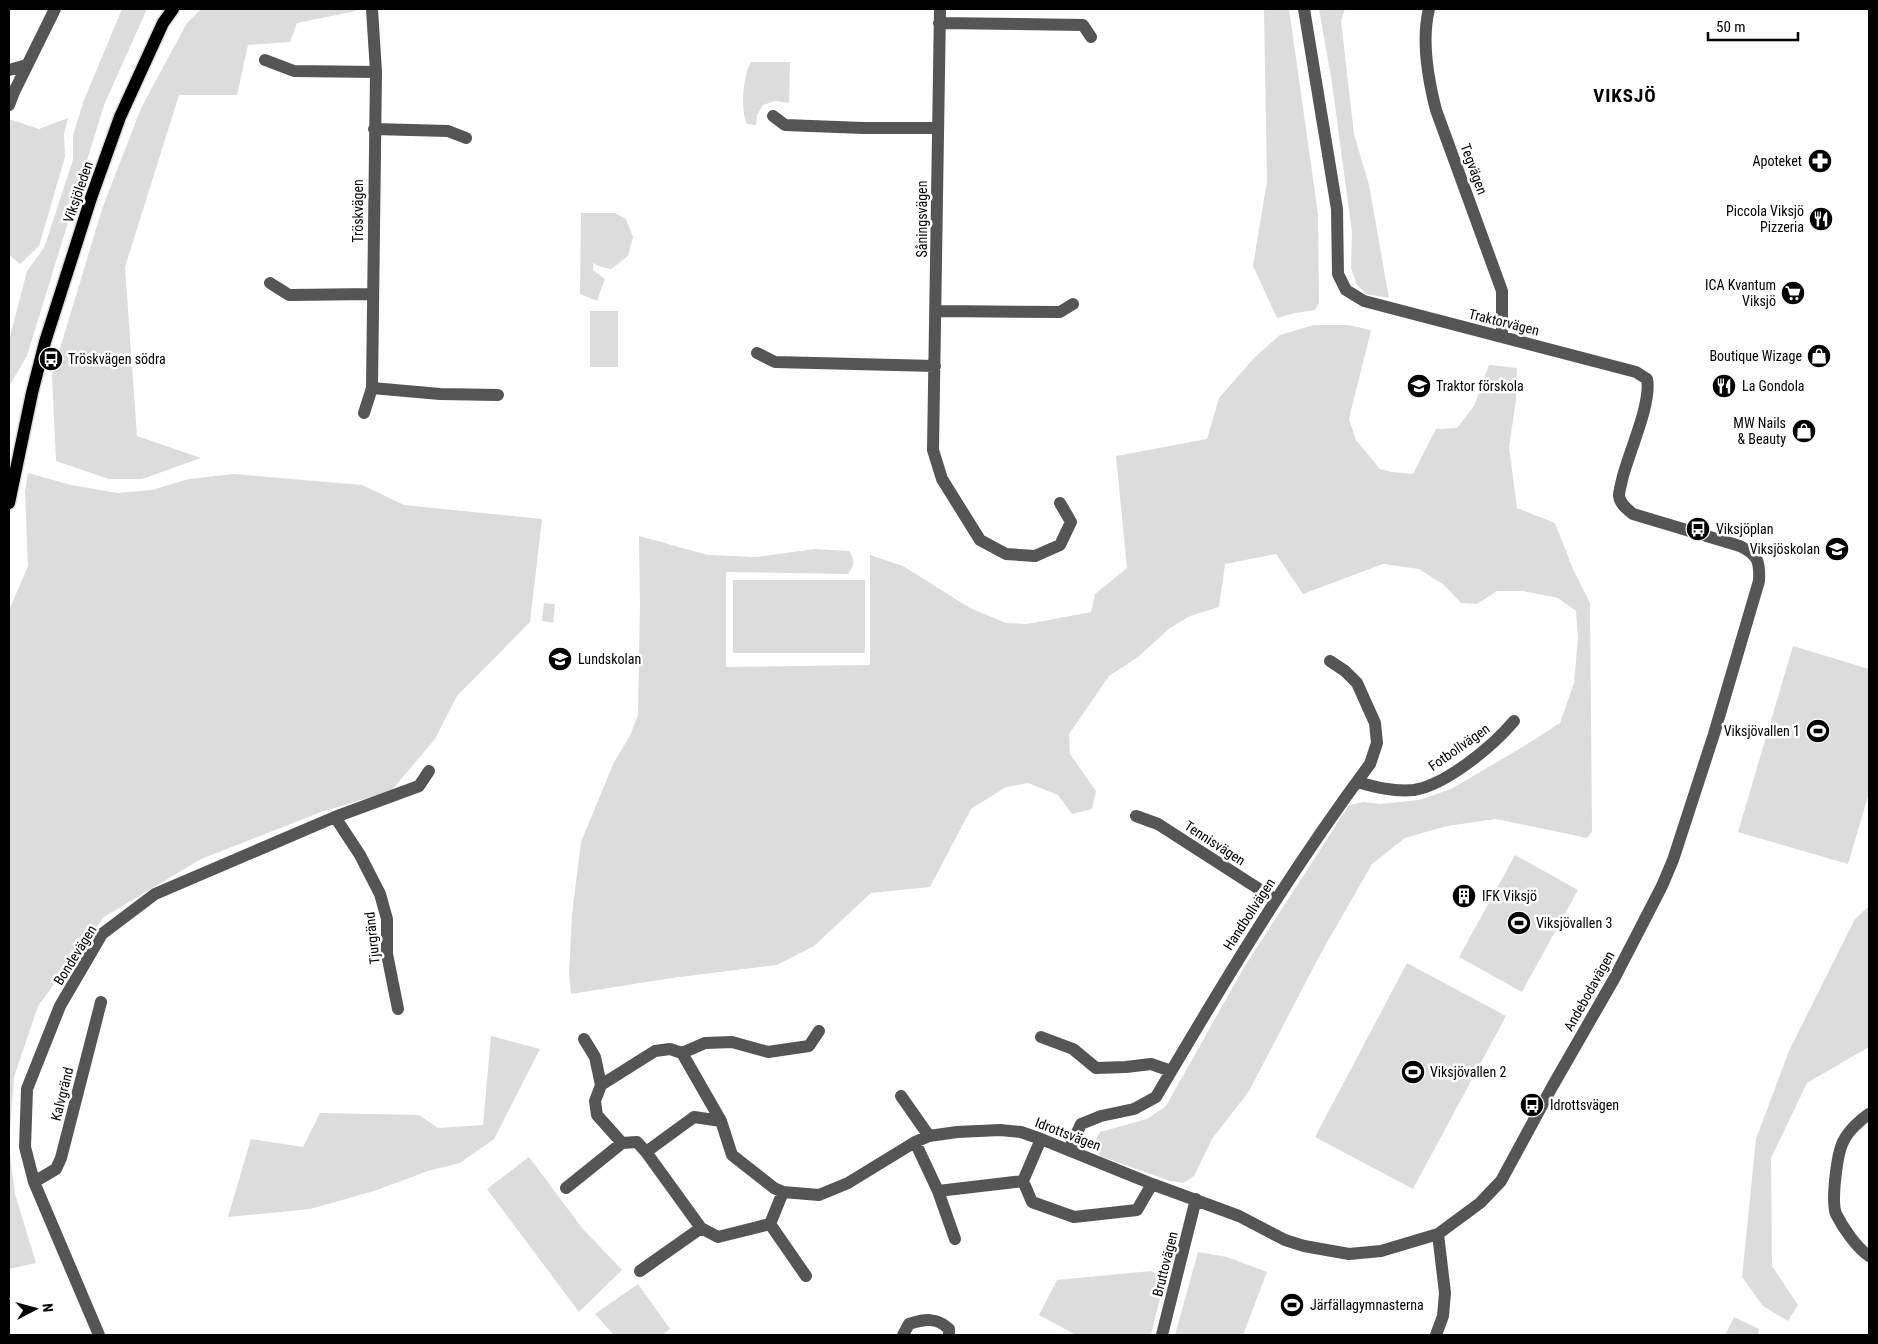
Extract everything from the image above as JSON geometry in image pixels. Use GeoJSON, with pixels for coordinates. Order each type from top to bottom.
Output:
{"type":"FeatureCollection","features":[{"type":"Feature","properties":{"kind":"main road","name":"Viksjöleden"},"geometry":{"type":"LineString","coordinates":[[9,503],[32,393],[45,342],[77,243],[120,116],[163,24],[173,9]]}},
{"type":"Feature","properties":{"kind":"main road","name":"Viksjöleden"},"geometry":{"type":"LineString","coordinates":[[9,461],[32,393]]}},
{"type":"Feature","properties":{"kind":"street"},"geometry":{"type":"LineString","coordinates":[[9,105],[56,9]]}},
{"type":"Feature","properties":{"kind":"street","name":"Tröskvägen"},"geometry":{"type":"LineString","coordinates":[[364,413],[372,388],[376,72],[372,9]]}},
{"type":"Feature","properties":{"kind":"street","name":"Såningsvägen"},"geometry":{"type":"LineString","coordinates":[[940,9],[933,450],[942,479],[980,540],[1006,554],[1035,556],[1060,544],[1071,522],[1060,502]]}},
{"type":"Feature","properties":{"kind":"street","name":"Traktorvägen"},"geometry":{"type":"LineString","coordinates":[[1304,9],[1337,209],[1338,274],[1346,290],[1364,302],[1636,372],[1647,379],[1646,401],[1626,463],[1619,496],[1625,507],[1633,514],[1740,546],[1752,552],[1760,566],[1760,574]]}},
{"type":"Feature","properties":{"kind":"street","name":"Tegvägen"},"geometry":{"type":"LineString","coordinates":[[1429,9],[1426,51],[1431,92],[1502,291],[1502,337]]}},
{"type":"Feature","properties":{"kind":"street"},"geometry":{"type":"LineString","coordinates":[[940,23],[1083,25],[1091,37]]}},
{"type":"Feature","properties":{"kind":"street"},"geometry":{"type":"LineString","coordinates":[[265,60],[294,70],[376,72]]}},
{"type":"Feature","properties":{"kind":"street"},"geometry":{"type":"LineString","coordinates":[[9,70],[27,65]]}},
{"type":"Feature","properties":{"kind":"street"},"geometry":{"type":"LineString","coordinates":[[9,79],[14,92]]}},
{"type":"Feature","properties":{"kind":"street"},"geometry":{"type":"LineString","coordinates":[[773,116],[785,125],[937,128]]}},
{"type":"Feature","properties":{"kind":"street"},"geometry":{"type":"LineString","coordinates":[[374,128],[448,131],[466,138]]}},
{"type":"Feature","properties":{"kind":"street"},"geometry":{"type":"LineString","coordinates":[[270,283],[289,295],[373,294]]}},
{"type":"Feature","properties":{"kind":"street"},"geometry":{"type":"LineString","coordinates":[[936,311],[1060,312],[1073,304]]}},
{"type":"Feature","properties":{"kind":"street"},"geometry":{"type":"LineString","coordinates":[[757,353],[775,362],[935,366]]}},
{"type":"Feature","properties":{"kind":"street"},"geometry":{"type":"LineString","coordinates":[[372,388],[440,394],[498,395]]}},
{"type":"Feature","properties":{"kind":"street","name":"Andebodavägen"},"geometry":{"type":"LineString","coordinates":[[1438,1234],[1480,1203],[1501,1181],[1614,979],[1664,881],[1673,860],[1714,734],[1760,574]]}},
{"type":"Feature","properties":{"kind":"street","name":"Handbollvägen"},"geometry":{"type":"LineString","coordinates":[[1069,1150],[1081,1124],[1101,1116],[1134,1109],[1156,1097],[1234,965],[1276,900],[1370,764],[1377,743],[1374,722],[1356,683],[1345,671],[1330,661]]}},
{"type":"Feature","properties":{"kind":"street","name":"Fotbollvägen"},"geometry":{"type":"LineString","coordinates":[[1357,782],[1384,790],[1413,790],[1427,786],[1450,776],[1500,738],[1514,721]]}},
{"type":"Feature","properties":{"kind":"street","name":"Bondevägen"},"geometry":{"type":"LineString","coordinates":[[99,1335],[34,1182],[25,1147],[27,1089],[60,1006],[102,934],[155,894],[335,817],[419,786],[429,771]]}},
{"type":"Feature","properties":{"kind":"street","name":"Tennisvägen"},"geometry":{"type":"LineString","coordinates":[[1136,816],[1158,824],[1276,900]]}},
{"type":"Feature","properties":{"kind":"street","name":"Tjurgränd"},"geometry":{"type":"LineString","coordinates":[[335,817],[360,855],[380,894],[386,919],[387,954],[398,1009]]}},
{"type":"Feature","properties":{"kind":"street","name":"Kalvgränd"},"geometry":{"type":"LineString","coordinates":[[34,1182],[56,1169],[61,1158],[102,1002]]}},
{"type":"Feature","properties":{"kind":"street"},"geometry":{"type":"LineString","coordinates":[[601,1085],[654,1051],[670,1049],[682,1053],[705,1044],[732,1042],[768,1052],[809,1046],[819,1031]]}},
{"type":"Feature","properties":{"kind":"street"},"geometry":{"type":"LineString","coordinates":[[1041,1037],[1073,1049],[1096,1068],[1151,1064],[1171,1071]]}},
{"type":"Feature","properties":{"kind":"street"},"geometry":{"type":"LineString","coordinates":[[584,1039],[595,1057],[601,1085],[595,1101],[598,1114],[622,1143]]}},
{"type":"Feature","properties":{"kind":"street","name":"Idrottsvägen"},"geometry":{"type":"LineString","coordinates":[[682,1053],[721,1121],[732,1155],[774,1188],[783,1192],[818,1194],[848,1183],[929,1136],[957,1132],[1000,1130],[1021,1132],[1041,1139],[1152,1184],[1239,1216],[1285,1240],[1321,1250],[1349,1254],[1381,1251],[1438,1234]]}},
{"type":"Feature","properties":{"kind":"street"},"geometry":{"type":"LineString","coordinates":[[901,1096],[929,1136]]}},
{"type":"Feature","properties":{"kind":"street"},"geometry":{"type":"LineString","coordinates":[[1869,1114],[1861,1120],[1843,1142],[1835,1178],[1836,1213],[1860,1250],[1869,1256]]}},
{"type":"Feature","properties":{"kind":"street"},"geometry":{"type":"LineString","coordinates":[[646,1152],[694,1117],[721,1121]]}},
{"type":"Feature","properties":{"kind":"street"},"geometry":{"type":"LineString","coordinates":[[1041,1139],[1023,1181],[1032,1202],[1074,1217],[1137,1210],[1152,1184]]}},
{"type":"Feature","properties":{"kind":"street"},"geometry":{"type":"LineString","coordinates":[[566,1188],[622,1143],[637,1142],[701,1228],[718,1237],[770,1224]]}},
{"type":"Feature","properties":{"kind":"street"},"geometry":{"type":"LineString","coordinates":[[916,1142],[938,1192],[955,1239]]}},
{"type":"Feature","properties":{"kind":"street"},"geometry":{"type":"LineString","coordinates":[[938,1192],[1023,1181]]}},
{"type":"Feature","properties":{"kind":"street"},"geometry":{"type":"LineString","coordinates":[[770,1224],[783,1192]]}},
{"type":"Feature","properties":{"kind":"street","name":"Bruttovägen"},"geometry":{"type":"LineString","coordinates":[[1162,1335],[1196,1199]]}},
{"type":"Feature","properties":{"kind":"street"},"geometry":{"type":"LineString","coordinates":[[770,1224],[806,1276]]}},
{"type":"Feature","properties":{"kind":"street"},"geometry":{"type":"LineString","coordinates":[[640,1271],[701,1228]]}},
{"type":"Feature","properties":{"kind":"street"},"geometry":{"type":"LineString","coordinates":[[1436,1335],[1443,1316],[1445,1293],[1438,1234]]}},
{"type":"Feature","properties":{"kind":"street"},"geometry":{"type":"LineString","coordinates":[[903,1335],[909,1324],[924,1319],[941,1322],[949,1329],[949,1335]]}},
{"type":"Feature","properties":{"kind":"shaded area"},"geometry":{"type":"Polygon","coordinates":[[[122,9],[147,9],[104,105],[27,356],[9,386],[9,340],[27,271],[44,248],[73,160],[73,135],[84,100],[122,9]]]}},
{"type":"Feature","properties":{"kind":"shaded area"},"geometry":{"type":"Polygon","coordinates":[[[201,9],[356,9],[356,11],[297,23],[290,42],[248,45],[237,95],[179,95],[125,267],[137,436],[201,458],[142,479],[109,479],[56,461],[52,375],[103,206],[142,106],[187,23],[201,9]]]}},
{"type":"Feature","properties":{"kind":"shaded area"},"geometry":{"type":"Polygon","coordinates":[[[1264,9],[1289,9],[1318,214],[1319,303],[1315,310],[1277,318],[1253,266],[1267,181],[1264,9]]]}},
{"type":"Feature","properties":{"kind":"shaded area"},"geometry":{"type":"Polygon","coordinates":[[[1319,9],[1345,9],[1341,21],[1354,134],[1369,185],[1389,298],[1366,294],[1357,285],[1351,268],[1352,232],[1332,83],[1319,9]]]}},
{"type":"Feature","properties":{"kind":"shaded area"},"geometry":{"type":"Polygon","coordinates":[[[751,62],[790,62],[789,103],[775,101],[763,105],[757,115],[756,125],[747,124],[743,102],[744,84],[751,62]]]}},
{"type":"Feature","properties":{"kind":"shaded area"},"geometry":{"type":"Polygon","coordinates":[[[68,118],[64,134],[65,157],[39,246],[20,264],[9,255],[9,119],[39,129],[68,118]]]}},
{"type":"Feature","properties":{"kind":"shaded area"},"geometry":{"type":"Polygon","coordinates":[[[581,213],[615,213],[626,219],[633,237],[628,256],[611,269],[593,263],[593,270],[605,279],[597,301],[580,294],[581,213]]]}},
{"type":"Feature","properties":{"kind":"shaded area"},"geometry":{"type":"Polygon","coordinates":[[[590,311],[618,311],[618,367],[590,367],[590,311]]]}},
{"type":"Feature","properties":{"kind":"shaded area"},"geometry":{"type":"Polygon","coordinates":[[[1314,325],[1348,325],[1371,330],[1349,419],[1356,440],[1380,469],[1392,472],[1413,474],[1436,429],[1457,428],[1474,406],[1489,365],[1517,368],[1516,400],[1509,447],[1517,508],[1555,523],[1573,569],[1590,603],[1592,831],[1587,838],[1496,819],[1447,826],[1405,838],[1372,864],[1321,953],[1249,1091],[1212,1139],[1194,1176],[1183,1183],[1170,1181],[1100,1156],[1092,1146],[1100,1132],[1147,1119],[1166,1106],[1243,969],[1349,805],[1364,802],[1380,804],[1419,800],[1451,789],[1560,723],[1574,683],[1578,638],[1576,611],[1558,598],[1523,591],[1497,591],[1477,604],[1461,603],[1444,585],[1419,569],[1383,564],[1303,594],[1276,554],[1225,564],[1219,607],[1190,616],[1170,628],[1138,657],[1109,676],[1069,734],[1070,754],[1096,791],[1092,809],[1072,814],[1058,795],[1028,783],[1006,787],[971,809],[930,887],[871,893],[814,946],[777,965],[672,978],[571,994],[569,973],[572,914],[581,842],[614,762],[630,736],[638,715],[639,536],[708,555],[756,557],[815,549],[849,551],[853,562],[848,574],[726,572],[726,667],[870,665],[870,555],[903,566],[970,608],[1006,623],[1027,624],[1091,612],[1095,594],[1127,568],[1116,456],[1207,439],[1219,398],[1255,357],[1280,335],[1314,325]]]}},
{"type":"Feature","properties":{"kind":"shaded area"},"geometry":{"type":"Polygon","coordinates":[[[28,473],[71,485],[118,493],[152,490],[189,479],[234,474],[362,485],[404,505],[542,519],[530,622],[457,696],[435,739],[391,791],[321,812],[201,859],[104,917],[38,1006],[14,1077],[9,1145],[9,610],[28,566],[25,492],[28,473]]]}},
{"type":"Feature","properties":{"kind":"shaded area"},"geometry":{"type":"Polygon","coordinates":[[[733,580],[865,580],[865,653],[733,653],[733,580]]]}},
{"type":"Feature","properties":{"kind":"shaded area"},"geometry":{"type":"Polygon","coordinates":[[[544,603],[555,604],[553,623],[542,621],[544,603]]]}},
{"type":"Feature","properties":{"kind":"shaded area","name":"Viksjövallen 1"},"geometry":{"type":"Polygon","coordinates":[[[1793,646],[1869,669],[1869,793],[1848,864],[1738,832],[1793,646]]]}},
{"type":"Feature","properties":{"kind":"shaded area","name":"Viksjövallen 3"},"geometry":{"type":"Polygon","coordinates":[[[1515,855],[1578,890],[1522,992],[1459,957],[1515,855]]]}},
{"type":"Feature","properties":{"kind":"shaded area"},"geometry":{"type":"Polygon","coordinates":[[[1869,906],[1869,1047],[1807,1083],[1771,1158],[1772,1266],[1798,1305],[1788,1321],[1763,1306],[1742,1277],[1756,1139],[1789,1051],[1855,919],[1869,906]]]}},
{"type":"Feature","properties":{"kind":"shaded area","name":"Viksjövallen 2"},"geometry":{"type":"Polygon","coordinates":[[[1407,963],[1506,1016],[1413,1189],[1315,1137],[1407,963]]]}},
{"type":"Feature","properties":{"kind":"shaded area"},"geometry":{"type":"Polygon","coordinates":[[[491,1036],[540,1049],[494,1139],[460,1163],[428,1171],[374,1191],[310,1209],[228,1217],[251,1139],[303,1147],[320,1113],[419,1115],[438,1128],[483,1125],[491,1036]]]}},
{"type":"Feature","properties":{"kind":"shaded area"},"geometry":{"type":"Polygon","coordinates":[[[9,1147],[15,1194],[36,1263],[9,1269],[9,1147]]]}},
{"type":"Feature","properties":{"kind":"shaded area"},"geometry":{"type":"Polygon","coordinates":[[[529,1157],[582,1228],[622,1270],[579,1312],[487,1189],[529,1157]]]}},
{"type":"Feature","properties":{"kind":"shaded area"},"geometry":{"type":"Polygon","coordinates":[[[1198,1252],[1227,1257],[1267,1272],[1243,1335],[1175,1335],[1198,1252]]]}},
{"type":"Feature","properties":{"kind":"shaded area"},"geometry":{"type":"Polygon","coordinates":[[[1151,1271],[1165,1278],[1151,1335],[1076,1335],[1039,1315],[1057,1280],[1151,1271]]]}},
{"type":"Feature","properties":{"kind":"shaded area"},"geometry":{"type":"Polygon","coordinates":[[[638,1284],[670,1329],[662,1335],[614,1335],[595,1314],[638,1284]]]}},
{"type":"Feature","properties":{"kind":"shaded area"},"geometry":{"type":"Polygon","coordinates":[[[1734,1317],[1759,1329],[1758,1335],[1725,1335],[1734,1317]]]}},
{"type":"Feature","properties":{"kind":"place","name":"Apoteket"},"geometry":{"type":"Point","coordinates":[1820,161]}},
{"type":"Feature","properties":{"kind":"place","name":"Piccola Viksjö Pizzeria"},"geometry":{"type":"Point","coordinates":[1821,219]}},
{"type":"Feature","properties":{"kind":"place","name":"ICA Kvantum Viksjö"},"geometry":{"type":"Point","coordinates":[1793,293]}},
{"type":"Feature","properties":{"kind":"place","name":"Boutique Wizage"},"geometry":{"type":"Point","coordinates":[1819,356]}},
{"type":"Feature","properties":{"kind":"place","name":"Tröskvägen södra"},"geometry":{"type":"Point","coordinates":[51,359]}},
{"type":"Feature","properties":{"kind":"place","name":"Traktor förskola"},"geometry":{"type":"Point","coordinates":[1419,386]}},
{"type":"Feature","properties":{"kind":"place","name":"La Gondola"},"geometry":{"type":"Point","coordinates":[1724,386]}},
{"type":"Feature","properties":{"kind":"place","name":"MW Nails & Beauty"},"geometry":{"type":"Point","coordinates":[1804,431]}},
{"type":"Feature","properties":{"kind":"place","name":"Viksjöplan"},"geometry":{"type":"Point","coordinates":[1698,529]}},
{"type":"Feature","properties":{"kind":"place","name":"Viksjöskolan"},"geometry":{"type":"Point","coordinates":[1837,549]}},
{"type":"Feature","properties":{"kind":"place","name":"Lundskolan"},"geometry":{"type":"Point","coordinates":[560,659]}},
{"type":"Feature","properties":{"kind":"place","name":"Viksjövallen 1"},"geometry":{"type":"Point","coordinates":[1818,731]}},
{"type":"Feature","properties":{"kind":"place","name":"IFK Viksjö"},"geometry":{"type":"Point","coordinates":[1464,896]}},
{"type":"Feature","properties":{"kind":"place","name":"Viksjövallen 3"},"geometry":{"type":"Point","coordinates":[1519,923]}},
{"type":"Feature","properties":{"kind":"place","name":"Viksjövallen 2"},"geometry":{"type":"Point","coordinates":[1413,1072]}},
{"type":"Feature","properties":{"kind":"place","name":"Idrottsvägen"},"geometry":{"type":"Point","coordinates":[1532,1105]}},
{"type":"Feature","properties":{"kind":"place","name":"Järfällagymnasterna"},"geometry":{"type":"Point","coordinates":[1292,1305]}},
{"type":"Feature","properties":{"kind":"district","name":"VIKSJÖ"},"geometry":{"type":"Point","coordinates":[1625,95]}}]}
